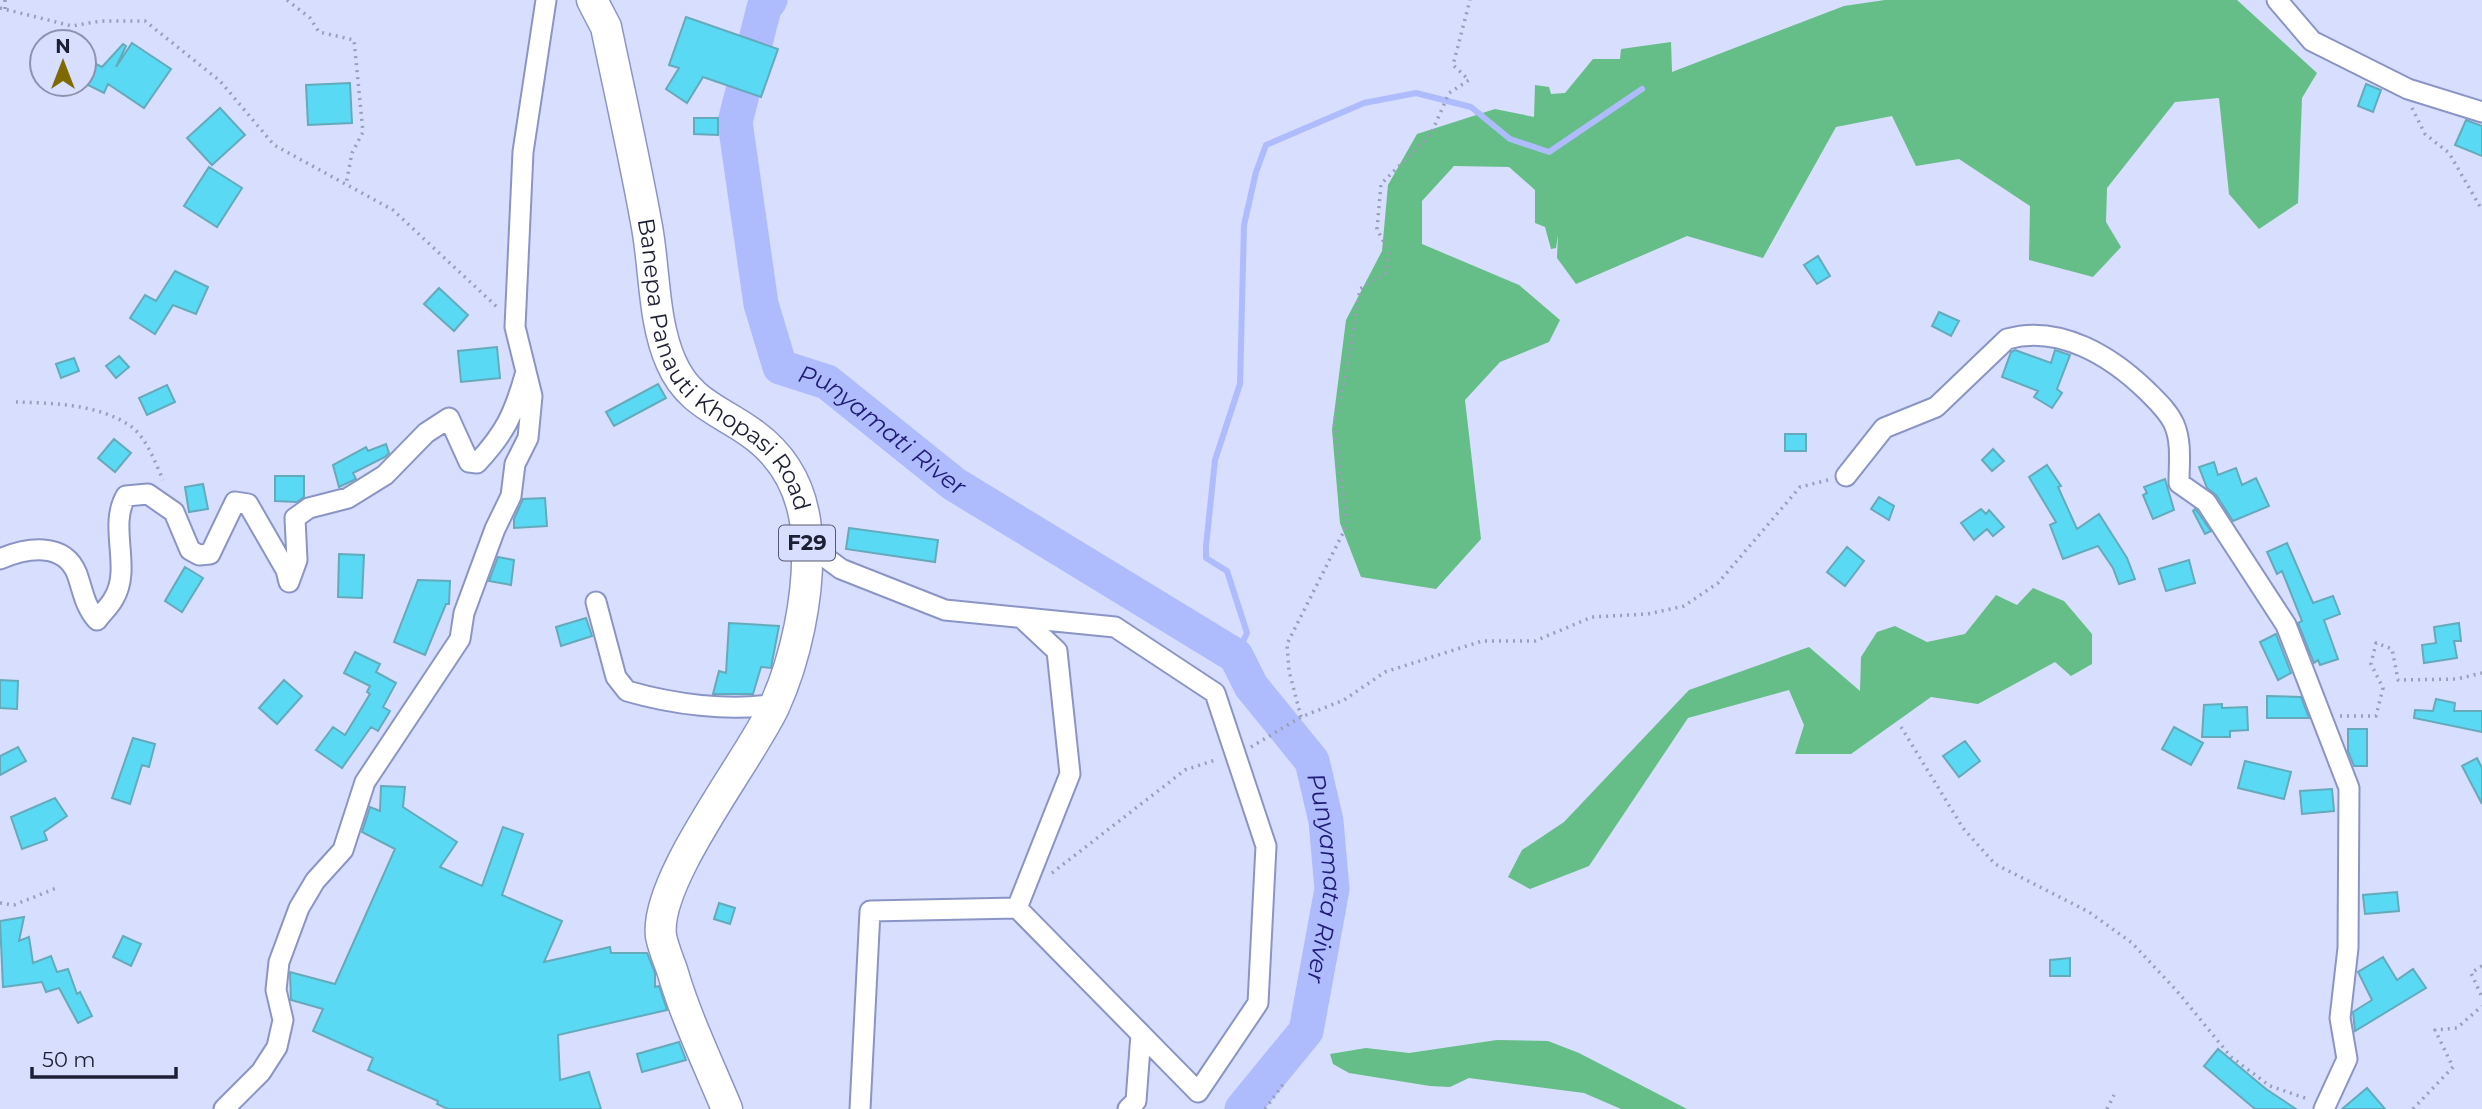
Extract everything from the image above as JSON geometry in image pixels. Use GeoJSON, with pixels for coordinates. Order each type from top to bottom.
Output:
{"type":"FeatureCollection","features":[{"type":"Feature","properties":{"kind":"main road","name":"Banepa Panauti Khopasi Road"},"geometry":{"type":"LineString","coordinates":[[592,0],[606,27],[648,228],[663,338],[671,364],[687,387],[713,412],[750,431],[783,460],[802,501],[807,544],[803,599],[790,659],[775,704],[675,879],[662,918],[662,936],[680,997],[727,1109]]}},
{"type":"Feature","properties":{"kind":"street"},"geometry":{"type":"LineString","coordinates":[[225,1109],[261,1072],[277,1047],[283,1020],[276,990],[279,962],[299,908],[315,881],[343,850],[365,782],[460,639],[464,613],[495,529],[511,496],[515,464],[528,438],[532,396],[515,327],[523,152],[546,0]]}},
{"type":"Feature","properties":{"kind":"street"},"geometry":{"type":"LineString","coordinates":[[2277,0],[2312,41],[2409,89],[2482,112]]}},
{"type":"Feature","properties":{"kind":"street"},"geometry":{"type":"LineString","coordinates":[[1846,476],[1884,428],[1936,407],[2007,339],[2038,334],[2103,354],[2125,370],[2166,411],[2179,438],[2179,483],[2206,502],[2286,625],[2349,788],[2348,948],[2340,1018],[2347,1059],[2341,1079],[2325,1107]]}},
{"type":"Feature","properties":{"kind":"street"},"geometry":{"type":"LineString","coordinates":[[0,559],[22,550],[56,551],[65,557],[75,570],[89,611],[97,620],[116,596],[120,573],[119,508],[126,496],[148,494],[174,512],[190,550],[199,555],[209,554],[234,502],[248,504],[286,570],[289,582],[297,560],[295,518],[309,508],[348,498],[386,475],[426,433],[449,418],[462,454],[469,463],[477,463],[500,439],[514,413],[525,374]]}},
{"type":"Feature","properties":{"kind":"street"},"geometry":{"type":"LineString","coordinates":[[807,544],[841,569],[945,610],[1115,627],[1215,693],[1266,846],[1258,1003],[1198,1092],[1022,907],[870,911],[860,1109]]}},
{"type":"Feature","properties":{"kind":"street"},"geometry":{"type":"LineString","coordinates":[[596,601],[617,677],[627,691],[728,707],[754,708],[775,704]]}},
{"type":"Feature","properties":{"kind":"street"},"geometry":{"type":"LineString","coordinates":[[1022,907],[1070,774],[1057,651],[1024,620]]}},
{"type":"Feature","properties":{"kind":"street"},"geometry":{"type":"LineString","coordinates":[[1022,907],[1141,1034],[1136,1101],[1128,1109]]}},
{"type":"Feature","properties":{"kind":"path"},"geometry":{"type":"LineString","coordinates":[[5,0],[2,8],[72,26],[101,21],[145,21],[220,81],[274,145],[393,210],[491,299],[515,327]]}},
{"type":"Feature","properties":{"kind":"path"},"geometry":{"type":"LineString","coordinates":[[287,0],[310,18],[319,32],[354,40],[363,132],[352,153],[346,184]]}},
{"type":"Feature","properties":{"kind":"path"},"geometry":{"type":"LineString","coordinates":[[1301,717],[1289,671],[1286,644],[1348,525],[1334,422],[1345,380],[1360,289],[1386,273],[1389,252],[1377,229],[1381,184],[1431,134],[1449,93],[1469,80],[1453,65],[1470,0]]}},
{"type":"Feature","properties":{"kind":"path"},"geometry":{"type":"LineString","coordinates":[[2409,89],[2413,116],[2425,134],[2449,153],[2482,210]]}},
{"type":"Feature","properties":{"kind":"path"},"geometry":{"type":"LineString","coordinates":[[16,402],[84,408],[130,425],[150,451],[174,512]]}},
{"type":"Feature","properties":{"kind":"path"},"geometry":{"type":"LineString","coordinates":[[1022,907],[1185,770],[1261,743],[1301,717],[1344,700],[1385,672],[1482,641],[1535,642],[1592,617],[1648,614],[1684,606],[1718,583],[1800,487],[1846,476]]}},
{"type":"Feature","properties":{"kind":"path"},"geometry":{"type":"LineString","coordinates":[[2320,716],[2376,716],[2383,688],[2371,664],[2376,643],[2392,649],[2398,680],[2458,679],[2482,673]]}},
{"type":"Feature","properties":{"kind":"path"},"geometry":{"type":"LineString","coordinates":[[1901,727],[1963,828],[1995,864],[2089,912],[2132,943],[2177,990],[2231,1057],[2270,1086],[2325,1107]]}},
{"type":"Feature","properties":{"kind":"path"},"geometry":{"type":"LineString","coordinates":[[0,904],[14,905],[60,887]]}},
{"type":"Feature","properties":{"kind":"path"},"geometry":{"type":"LineString","coordinates":[[2482,966],[2471,973],[2482,997]]}},
{"type":"Feature","properties":{"kind":"path"},"geometry":{"type":"LineString","coordinates":[[2413,1109],[2453,1067],[2435,1030],[2457,1028],[2482,1006]]}},
{"type":"Feature","properties":{"kind":"path"},"geometry":{"type":"LineString","coordinates":[[1265,1109],[1284,1083]]}},
{"type":"Feature","properties":{"kind":"path"},"geometry":{"type":"LineString","coordinates":[[2107,1109],[2114,1095]]}},
{"type":"Feature","properties":{"kind":"green space"},"geometry":{"type":"Polygon","coordinates":[[[1885,0],[2237,0],[2317,73],[2302,98],[2298,203],[2259,229],[2229,194],[2219,98],[2175,102],[2107,188],[2106,222],[2121,247],[2093,277],[2029,260],[2030,206],[1959,159],[1916,166],[1892,116],[1836,127],[1763,258],[1687,236],[1576,284],[1557,258],[1558,235],[1556,248],[1551,249],[1545,227],[1535,223],[1535,190],[1509,167],[1454,166],[1422,201],[1422,244],[1519,285],[1560,320],[1549,342],[1500,362],[1465,400],[1481,539],[1436,589],[1361,577],[1340,523],[1332,430],[1346,320],[1382,251],[1388,185],[1417,134],[1495,109],[1534,117],[1535,85],[1549,87],[1551,94],[1565,93],[1593,59],[1620,59],[1621,49],[1671,42],[1672,72],[1844,6],[1885,0]]]}},
{"type":"Feature","properties":{"kind":"green space"},"geometry":{"type":"Polygon","coordinates":[[[2033,588],[2064,601],[2092,634],[2092,664],[2071,676],[2055,662],[1978,704],[1931,697],[1851,754],[1795,754],[1804,725],[1789,690],[1688,718],[1589,866],[1530,889],[1508,877],[1522,850],[1564,822],[1689,690],[1809,647],[1860,691],[1861,657],[1877,632],[1895,626],[1927,642],[1965,634],[1996,595],[2017,605],[2033,588]]]}},
{"type":"Feature","properties":{"kind":"green space"},"geometry":{"type":"Polygon","coordinates":[[[1497,1040],[1548,1041],[1579,1053],[1687,1109],[1621,1109],[1584,1093],[1469,1078],[1450,1087],[1430,1086],[1349,1073],[1333,1064],[1330,1054],[1366,1048],[1409,1053],[1497,1040]]]}},
{"type":"Feature","properties":{"kind":"building"},"geometry":{"type":"Polygon","coordinates":[[[686,17],[778,49],[761,97],[703,77],[687,103],[666,89],[679,68],[669,65],[686,17]]]}},
{"type":"Feature","properties":{"kind":"building"},"geometry":{"type":"Polygon","coordinates":[[[132,43],[171,69],[144,108],[108,84],[104,93],[98,90],[98,65],[102,67],[123,44],[126,46],[116,67],[132,43]]]}},
{"type":"Feature","properties":{"kind":"building"},"geometry":{"type":"Polygon","coordinates":[[[350,83],[352,123],[308,125],[306,85],[350,83]]]}},
{"type":"Feature","properties":{"kind":"building"},"geometry":{"type":"Polygon","coordinates":[[[2366,84],[2381,90],[2373,112],[2358,106],[2366,84]]]}},
{"type":"Feature","properties":{"kind":"building"},"geometry":{"type":"Polygon","coordinates":[[[220,108],[245,135],[212,165],[187,138],[220,108]]]}},
{"type":"Feature","properties":{"kind":"building"},"geometry":{"type":"Polygon","coordinates":[[[694,118],[718,118],[718,135],[694,134],[694,118]]]}},
{"type":"Feature","properties":{"kind":"building"},"geometry":{"type":"Polygon","coordinates":[[[2466,120],[2482,126],[2482,156],[2455,145],[2466,120]]]}},
{"type":"Feature","properties":{"kind":"building"},"geometry":{"type":"Polygon","coordinates":[[[209,167],[242,188],[217,227],[184,206],[209,167]]]}},
{"type":"Feature","properties":{"kind":"building"},"geometry":{"type":"Polygon","coordinates":[[[1818,256],[1830,276],[1817,284],[1804,265],[1818,256]]]}},
{"type":"Feature","properties":{"kind":"building"},"geometry":{"type":"Polygon","coordinates":[[[175,271],[208,287],[196,314],[173,305],[155,334],[130,318],[145,295],[156,301],[175,271]]]}},
{"type":"Feature","properties":{"kind":"building"},"geometry":{"type":"Polygon","coordinates":[[[439,288],[468,315],[454,331],[424,304],[439,288]]]}},
{"type":"Feature","properties":{"kind":"building"},"geometry":{"type":"Polygon","coordinates":[[[1939,312],[1959,321],[1951,336],[1932,326],[1939,312]]]}},
{"type":"Feature","properties":{"kind":"building"},"geometry":{"type":"Polygon","coordinates":[[[497,347],[500,378],[461,382],[458,351],[497,347]]]}},
{"type":"Feature","properties":{"kind":"building"},"geometry":{"type":"Polygon","coordinates":[[[2015,350],[2051,363],[2055,350],[2070,355],[2057,389],[2062,393],[2052,408],[2034,397],[2038,391],[2002,377],[2011,352],[2015,350]]]}},
{"type":"Feature","properties":{"kind":"building"},"geometry":{"type":"Polygon","coordinates":[[[119,356],[129,367],[116,378],[106,366],[119,356]]]}},
{"type":"Feature","properties":{"kind":"building"},"geometry":{"type":"Polygon","coordinates":[[[74,358],[79,371],[61,378],[56,364],[74,358]]]}},
{"type":"Feature","properties":{"kind":"building"},"geometry":{"type":"Polygon","coordinates":[[[658,384],[666,398],[614,426],[606,412],[658,384]]]}},
{"type":"Feature","properties":{"kind":"building"},"geometry":{"type":"Polygon","coordinates":[[[167,385],[175,402],[147,415],[139,398],[167,385]]]}},
{"type":"Feature","properties":{"kind":"building"},"geometry":{"type":"Polygon","coordinates":[[[1785,434],[1806,434],[1806,451],[1785,451],[1785,434]]]}},
{"type":"Feature","properties":{"kind":"building"},"geometry":{"type":"Polygon","coordinates":[[[114,439],[131,453],[115,472],[98,458],[114,439]]]}},
{"type":"Feature","properties":{"kind":"building"},"geometry":{"type":"Polygon","coordinates":[[[386,444],[389,453],[385,457],[353,473],[356,479],[339,487],[333,465],[366,447],[368,451],[386,444]]]}},
{"type":"Feature","properties":{"kind":"building"},"geometry":{"type":"Polygon","coordinates":[[[1993,449],[2004,461],[1992,471],[1982,460],[1993,449]]]}},
{"type":"Feature","properties":{"kind":"building"},"geometry":{"type":"Polygon","coordinates":[[[2214,462],[2218,475],[2236,468],[2242,485],[2256,478],[2269,506],[2233,521],[2216,495],[2207,488],[2199,467],[2214,462]]]}},
{"type":"Feature","properties":{"kind":"building"},"geometry":{"type":"Polygon","coordinates":[[[2047,465],[2061,486],[2058,487],[2077,529],[2099,514],[2127,558],[2135,579],[2119,584],[2113,568],[2098,546],[2063,559],[2050,525],[2056,522],[2029,477],[2047,465]]]}},
{"type":"Feature","properties":{"kind":"building"},"geometry":{"type":"Polygon","coordinates":[[[275,476],[304,476],[304,497],[297,502],[275,501],[275,476]]]}},
{"type":"Feature","properties":{"kind":"building"},"geometry":{"type":"Polygon","coordinates":[[[2165,479],[2174,510],[2153,519],[2143,495],[2147,493],[2144,487],[2165,479]]]}},
{"type":"Feature","properties":{"kind":"building"},"geometry":{"type":"Polygon","coordinates":[[[203,484],[208,509],[189,512],[185,487],[203,484]]]}},
{"type":"Feature","properties":{"kind":"building"},"geometry":{"type":"Polygon","coordinates":[[[1879,497],[1894,506],[1889,520],[1871,509],[1879,497]]]}},
{"type":"Feature","properties":{"kind":"building"},"geometry":{"type":"Polygon","coordinates":[[[545,498],[547,526],[514,528],[514,519],[523,499],[545,498]]]}},
{"type":"Feature","properties":{"kind":"building"},"geometry":{"type":"Polygon","coordinates":[[[1981,509],[1986,514],[1989,510],[2004,527],[1993,536],[1987,529],[1974,540],[1961,523],[1981,509]]]}},
{"type":"Feature","properties":{"kind":"building"},"geometry":{"type":"Polygon","coordinates":[[[2195,509],[2211,531],[2205,534],[2193,511],[2195,509]]]}},
{"type":"Feature","properties":{"kind":"building"},"geometry":{"type":"Polygon","coordinates":[[[849,528],[938,540],[935,562],[846,549],[849,528]]]}},
{"type":"Feature","properties":{"kind":"building"},"geometry":{"type":"Polygon","coordinates":[[[2287,543],[2313,603],[2333,596],[2340,614],[2324,620],[2338,659],[2320,665],[2318,660],[2314,663],[2298,623],[2302,621],[2282,571],[2277,574],[2267,552],[2287,543]]]}},
{"type":"Feature","properties":{"kind":"building"},"geometry":{"type":"Polygon","coordinates":[[[1847,547],[1864,561],[1845,586],[1827,572],[1847,547]]]}},
{"type":"Feature","properties":{"kind":"building"},"geometry":{"type":"Polygon","coordinates":[[[339,554],[364,555],[362,598],[338,597],[339,554]]]}},
{"type":"Feature","properties":{"kind":"building"},"geometry":{"type":"Polygon","coordinates":[[[498,557],[514,560],[511,585],[489,581],[498,557]]]}},
{"type":"Feature","properties":{"kind":"building"},"geometry":{"type":"Polygon","coordinates":[[[2189,560],[2195,583],[2166,591],[2159,569],[2189,560]]]}},
{"type":"Feature","properties":{"kind":"building"},"geometry":{"type":"Polygon","coordinates":[[[185,567],[203,578],[182,612],[165,601],[185,567]]]}},
{"type":"Feature","properties":{"kind":"building"},"geometry":{"type":"Polygon","coordinates":[[[418,580],[450,581],[449,604],[446,604],[425,655],[394,642],[418,580]]]}},
{"type":"Feature","properties":{"kind":"building"},"geometry":{"type":"Polygon","coordinates":[[[586,618],[592,636],[561,646],[556,627],[586,618]]]}},
{"type":"Feature","properties":{"kind":"building"},"geometry":{"type":"Polygon","coordinates":[[[729,623],[779,626],[771,668],[761,667],[753,694],[713,694],[719,671],[726,673],[729,623]]]}},
{"type":"Feature","properties":{"kind":"building"},"geometry":{"type":"Polygon","coordinates":[[[2459,623],[2461,641],[2454,641],[2457,658],[2424,663],[2422,645],[2436,643],[2434,627],[2459,623]]]}},
{"type":"Feature","properties":{"kind":"building"},"geometry":{"type":"Polygon","coordinates":[[[2276,634],[2291,673],[2278,680],[2260,642],[2276,634]]]}},
{"type":"Feature","properties":{"kind":"building"},"geometry":{"type":"Polygon","coordinates":[[[355,652],[380,664],[376,672],[396,683],[383,707],[390,711],[378,731],[371,727],[342,768],[316,750],[333,727],[345,735],[370,694],[367,692],[370,686],[344,673],[355,652]]]}},
{"type":"Feature","properties":{"kind":"building"},"geometry":{"type":"Polygon","coordinates":[[[0,680],[18,681],[17,709],[0,708],[0,680]]]}},
{"type":"Feature","properties":{"kind":"building"},"geometry":{"type":"Polygon","coordinates":[[[284,680],[302,696],[277,724],[259,708],[284,680]]]}},
{"type":"Feature","properties":{"kind":"building"},"geometry":{"type":"Polygon","coordinates":[[[2267,696],[2301,697],[2309,718],[2267,718],[2267,696]]]}},
{"type":"Feature","properties":{"kind":"building"},"geometry":{"type":"Polygon","coordinates":[[[2436,699],[2455,703],[2454,711],[2482,711],[2482,732],[2414,718],[2415,710],[2433,711],[2436,699]]]}},
{"type":"Feature","properties":{"kind":"building"},"geometry":{"type":"Polygon","coordinates":[[[2222,704],[2222,708],[2247,707],[2248,730],[2230,731],[2230,737],[2202,737],[2204,705],[2222,704]]]}},
{"type":"Feature","properties":{"kind":"building"},"geometry":{"type":"Polygon","coordinates":[[[2174,727],[2203,743],[2191,765],[2162,749],[2174,727]]]}},
{"type":"Feature","properties":{"kind":"building"},"geometry":{"type":"Polygon","coordinates":[[[2348,729],[2367,729],[2367,766],[2354,766],[2348,751],[2348,729]]]}},
{"type":"Feature","properties":{"kind":"building"},"geometry":{"type":"Polygon","coordinates":[[[133,738],[155,744],[149,767],[142,765],[130,804],[112,798],[133,738]]]}},
{"type":"Feature","properties":{"kind":"building"},"geometry":{"type":"Polygon","coordinates":[[[1965,741],[1980,761],[1959,777],[1943,756],[1965,741]]]}},
{"type":"Feature","properties":{"kind":"building"},"geometry":{"type":"Polygon","coordinates":[[[18,747],[26,761],[0,775],[0,756],[18,747]]]}},
{"type":"Feature","properties":{"kind":"building"},"geometry":{"type":"Polygon","coordinates":[[[2477,758],[2482,768],[2482,804],[2462,766],[2477,758]]]}},
{"type":"Feature","properties":{"kind":"building"},"geometry":{"type":"Polygon","coordinates":[[[2245,761],[2291,772],[2284,799],[2238,788],[2245,761]]]}},
{"type":"Feature","properties":{"kind":"building"},"geometry":{"type":"Polygon","coordinates":[[[381,786],[405,787],[403,807],[457,842],[440,867],[482,886],[503,827],[523,834],[502,895],[562,921],[544,962],[610,947],[611,953],[647,953],[655,973],[655,987],[659,986],[667,1010],[558,1035],[560,1080],[589,1072],[601,1109],[448,1109],[437,1104],[438,1101],[368,1070],[373,1058],[313,1031],[323,1009],[291,1000],[290,972],[335,984],[395,849],[362,832],[370,807],[380,811],[381,786]]]}},
{"type":"Feature","properties":{"kind":"building"},"geometry":{"type":"Polygon","coordinates":[[[2332,789],[2334,811],[2302,814],[2300,791],[2332,789]]]}},
{"type":"Feature","properties":{"kind":"building"},"geometry":{"type":"Polygon","coordinates":[[[55,798],[67,816],[44,832],[47,840],[22,849],[11,817],[55,798]]]}},
{"type":"Feature","properties":{"kind":"building"},"geometry":{"type":"Polygon","coordinates":[[[2397,892],[2399,911],[2365,914],[2363,895],[2397,892]]]}},
{"type":"Feature","properties":{"kind":"building"},"geometry":{"type":"Polygon","coordinates":[[[719,903],[735,908],[730,924],[714,919],[719,903]]]}},
{"type":"Feature","properties":{"kind":"building"},"geometry":{"type":"Polygon","coordinates":[[[24,917],[19,941],[29,937],[33,963],[51,956],[57,972],[68,969],[77,994],[80,992],[92,1016],[78,1023],[59,988],[46,992],[42,982],[3,987],[0,921],[24,917]]]}},
{"type":"Feature","properties":{"kind":"building"},"geometry":{"type":"Polygon","coordinates":[[[123,936],[141,944],[131,966],[113,957],[123,936]]]}},
{"type":"Feature","properties":{"kind":"building"},"geometry":{"type":"Polygon","coordinates":[[[2383,957],[2397,980],[2413,969],[2426,988],[2355,1031],[2353,1012],[2372,1000],[2358,972],[2383,957]]]}},
{"type":"Feature","properties":{"kind":"building"},"geometry":{"type":"Polygon","coordinates":[[[2070,958],[2070,976],[2050,976],[2050,960],[2070,958]]]}},
{"type":"Feature","properties":{"kind":"building"},"geometry":{"type":"Polygon","coordinates":[[[679,1042],[686,1060],[642,1072],[637,1054],[679,1042]]]}},
{"type":"Feature","properties":{"kind":"building"},"geometry":{"type":"Polygon","coordinates":[[[2218,1049],[2266,1089],[2296,1109],[2255,1109],[2204,1066],[2218,1049]]]}},
{"type":"Feature","properties":{"kind":"building"},"geometry":{"type":"Polygon","coordinates":[[[2367,1088],[2385,1109],[2342,1109],[2367,1088]]]}},
{"type":"Feature","properties":{"kind":"waterway","name":"Punyamati River"},"geometry":{"type":"LineString","coordinates":[[770,0],[764,8],[735,122],[761,304],[780,367],[827,382],[954,484],[1236,656],[1251,686],[1312,761],[1326,821],[1332,889],[1306,1031],[1242,1109]]}},
{"type":"Feature","properties":{"kind":"waterway"},"geometry":{"type":"LineString","coordinates":[[1236,656],[1247,633],[1227,571],[1206,558],[1206,546],[1215,460],[1240,384],[1244,225],[1256,172],[1266,145],[1364,103],[1416,93],[1471,107],[1510,139],[1549,152],[1642,89]]}},
{"type":"Feature","properties":{"kind":"water label","name":"Punyamata River"},"geometry":{"type":"Point","coordinates":[1313,877]}}]}
